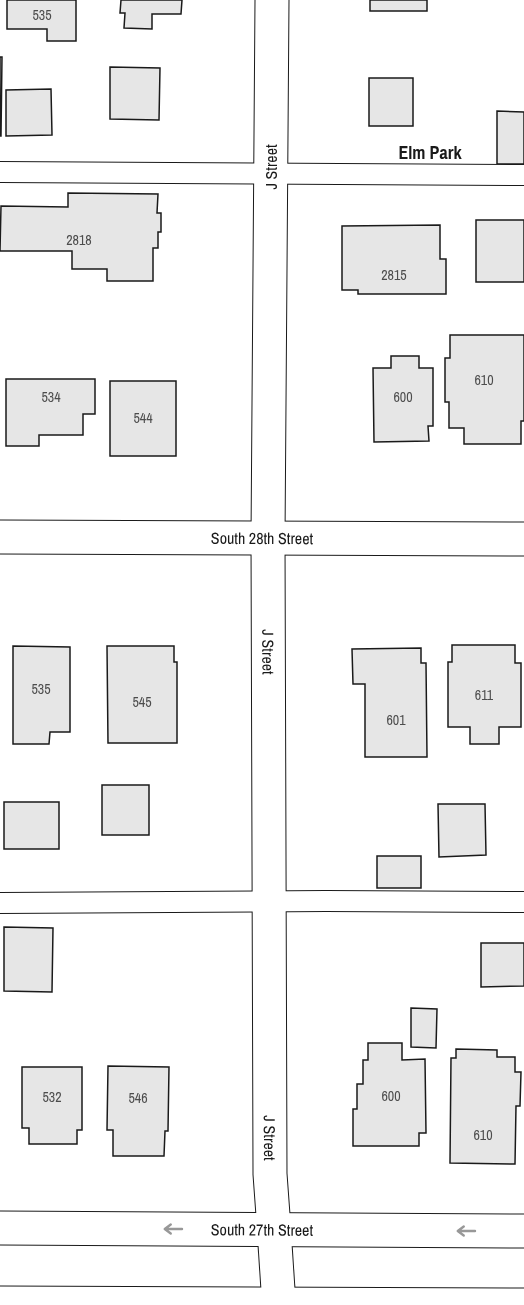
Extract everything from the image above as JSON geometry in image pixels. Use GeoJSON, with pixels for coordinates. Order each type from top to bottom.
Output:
{"type":"FeatureCollection","features":[{"type":"Feature","properties":{"kind":"street","name":"J Street"},"geometry":{"type":"LineString","coordinates":[[272,0],[268,537],[270,1174],[279,1304]]}},
{"type":"Feature","properties":{"kind":"street","name":"South 28th Street"},"geometry":{"type":"LineString","coordinates":[[0,537],[524,539]]}},
{"type":"Feature","properties":{"kind":"street","name":"South 27th Street"},"geometry":{"type":"LineString","coordinates":[[0,1228],[524,1231]]}},
{"type":"Feature","properties":{"kind":"street"},"geometry":{"type":"LineString","coordinates":[[0,1303],[524,1305]]}},
{"type":"Feature","properties":{"kind":"lane"},"geometry":{"type":"LineString","coordinates":[[0,172],[524,175]]}},
{"type":"Feature","properties":{"kind":"lane"},"geometry":{"type":"LineString","coordinates":[[0,903],[524,902]]}},
{"type":"Feature","properties":{"kind":"building"},"geometry":{"type":"Polygon","coordinates":[[[7,0],[76,0],[76,41],[47,41],[47,29],[7,29],[7,0]]]}},
{"type":"Feature","properties":{"kind":"building"},"geometry":{"type":"Polygon","coordinates":[[[121,0],[182,0],[181,14],[152,14],[152,29],[124,28],[125,13],[120,13],[121,0]]]}},
{"type":"Feature","properties":{"kind":"building"},"geometry":{"type":"Polygon","coordinates":[[[370,0],[427,0],[427,11],[370,11],[370,0]]]}},
{"type":"Feature","properties":{"kind":"building"},"geometry":{"type":"Polygon","coordinates":[[[0,57],[2,57],[1,136],[0,136],[0,57]]]}},
{"type":"Feature","properties":{"kind":"building"},"geometry":{"type":"Polygon","coordinates":[[[110,67],[160,68],[159,120],[110,119],[110,67]]]}},
{"type":"Feature","properties":{"kind":"building"},"geometry":{"type":"Polygon","coordinates":[[[369,78],[413,78],[413,126],[369,126],[369,78]]]}},
{"type":"Feature","properties":{"kind":"building"},"geometry":{"type":"Polygon","coordinates":[[[51,89],[52,135],[6,136],[6,90],[51,89]]]}},
{"type":"Feature","properties":{"kind":"building"},"geometry":{"type":"Polygon","coordinates":[[[497,111],[524,112],[524,164],[497,164],[497,111]]]}},
{"type":"Feature","properties":{"kind":"building"},"geometry":{"type":"Polygon","coordinates":[[[68,193],[158,194],[157,213],[161,213],[161,232],[158,232],[158,248],[153,248],[153,281],[107,281],[107,269],[72,269],[72,251],[0,251],[1,206],[68,207],[68,193]]]}},
{"type":"Feature","properties":{"kind":"building"},"geometry":{"type":"Polygon","coordinates":[[[476,220],[524,220],[524,282],[476,282],[476,220]]]}},
{"type":"Feature","properties":{"kind":"building"},"geometry":{"type":"Polygon","coordinates":[[[440,225],[440,259],[446,259],[446,294],[358,294],[358,290],[342,290],[342,226],[440,225]]]}},
{"type":"Feature","properties":{"kind":"building"},"geometry":{"type":"Polygon","coordinates":[[[450,335],[524,335],[524,421],[521,421],[521,444],[464,444],[464,428],[449,428],[449,402],[445,402],[445,358],[450,358],[450,335]]]}},
{"type":"Feature","properties":{"kind":"building"},"geometry":{"type":"Polygon","coordinates":[[[391,356],[419,356],[419,368],[433,368],[433,426],[428,426],[429,441],[374,442],[373,368],[391,368],[391,356]]]}},
{"type":"Feature","properties":{"kind":"building"},"geometry":{"type":"Polygon","coordinates":[[[6,379],[95,379],[95,414],[83,414],[83,435],[39,435],[39,446],[6,446],[6,379]]]}},
{"type":"Feature","properties":{"kind":"building"},"geometry":{"type":"Polygon","coordinates":[[[110,381],[176,381],[176,456],[110,456],[110,381]]]}},
{"type":"Feature","properties":{"kind":"building"},"geometry":{"type":"Polygon","coordinates":[[[452,645],[515,645],[515,663],[521,663],[521,727],[499,727],[499,744],[470,744],[470,727],[448,727],[448,662],[452,662],[452,645]]]}},
{"type":"Feature","properties":{"kind":"building"},"geometry":{"type":"Polygon","coordinates":[[[13,646],[70,647],[70,732],[50,732],[49,744],[13,744],[13,646]]]}},
{"type":"Feature","properties":{"kind":"building"},"geometry":{"type":"Polygon","coordinates":[[[107,646],[174,646],[174,662],[177,662],[177,743],[108,743],[107,646]]]}},
{"type":"Feature","properties":{"kind":"building"},"geometry":{"type":"Polygon","coordinates":[[[421,648],[421,663],[426,663],[427,757],[365,757],[365,684],[353,684],[352,649],[421,648]]]}},
{"type":"Feature","properties":{"kind":"building"},"geometry":{"type":"Polygon","coordinates":[[[102,785],[149,785],[149,835],[102,835],[102,785]]]}},
{"type":"Feature","properties":{"kind":"building"},"geometry":{"type":"Polygon","coordinates":[[[4,802],[59,802],[59,849],[4,849],[4,802]]]}},
{"type":"Feature","properties":{"kind":"building"},"geometry":{"type":"Polygon","coordinates":[[[438,804],[485,804],[486,855],[439,857],[438,804]]]}},
{"type":"Feature","properties":{"kind":"building"},"geometry":{"type":"Polygon","coordinates":[[[377,856],[421,856],[421,888],[377,888],[377,856]]]}},
{"type":"Feature","properties":{"kind":"building"},"geometry":{"type":"Polygon","coordinates":[[[4,927],[53,928],[52,992],[4,991],[4,927]]]}},
{"type":"Feature","properties":{"kind":"building"},"geometry":{"type":"Polygon","coordinates":[[[481,943],[524,943],[524,986],[481,987],[481,943]]]}},
{"type":"Feature","properties":{"kind":"building"},"geometry":{"type":"Polygon","coordinates":[[[411,1008],[437,1009],[436,1048],[411,1047],[411,1008]]]}},
{"type":"Feature","properties":{"kind":"building"},"geometry":{"type":"Polygon","coordinates":[[[368,1043],[402,1043],[402,1060],[425,1059],[426,1133],[419,1133],[419,1146],[353,1146],[353,1109],[357,1109],[357,1084],[363,1084],[363,1060],[368,1060],[368,1043]]]}},
{"type":"Feature","properties":{"kind":"building"},"geometry":{"type":"Polygon","coordinates":[[[456,1049],[497,1050],[497,1057],[515,1057],[515,1072],[521,1072],[520,1106],[516,1106],[515,1164],[450,1163],[451,1058],[456,1058],[456,1049]]]}},
{"type":"Feature","properties":{"kind":"building"},"geometry":{"type":"Polygon","coordinates":[[[108,1066],[169,1067],[168,1131],[165,1131],[164,1156],[113,1156],[113,1130],[107,1130],[108,1066]]]}},
{"type":"Feature","properties":{"kind":"building"},"geometry":{"type":"Polygon","coordinates":[[[22,1067],[82,1067],[82,1130],[77,1130],[77,1144],[29,1144],[29,1128],[22,1128],[22,1067]]]}},
{"type":"Feature","properties":{"kind":"district","name":"Elm Park"},"geometry":{"type":"Point","coordinates":[430,152]}}]}
